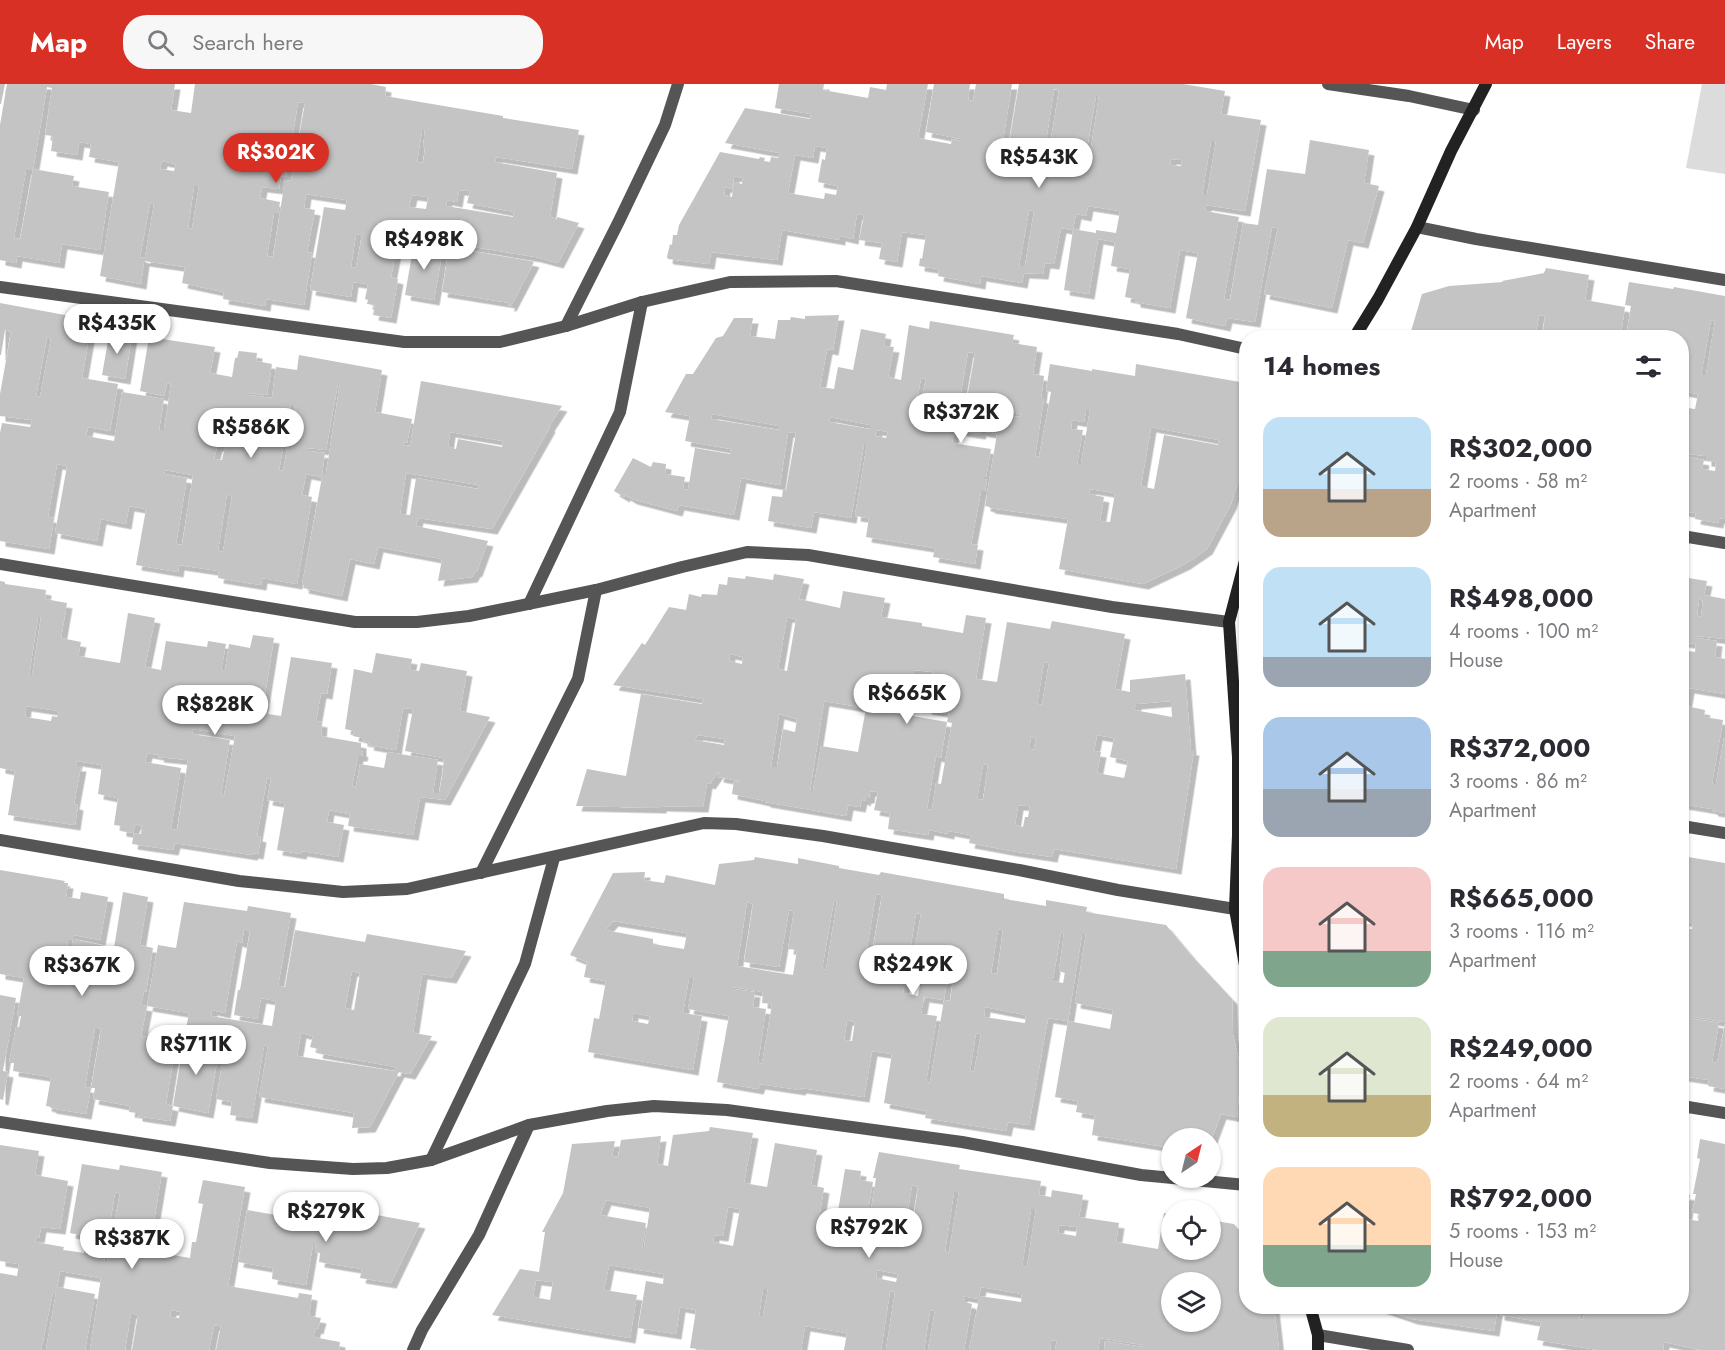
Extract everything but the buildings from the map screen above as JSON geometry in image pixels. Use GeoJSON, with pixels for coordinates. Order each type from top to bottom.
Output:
{"type":"FeatureCollection","features":[{"type":"Feature","properties":{"kind":"street"},"geometry":{"type":"LineString","coordinates":[[566,327],[665,125],[678,84]]}},
{"type":"Feature","properties":{"kind":"street"},"geometry":{"type":"LineString","coordinates":[[1328,84],[1409,96],[1474,110]]}},
{"type":"Feature","properties":{"kind":"street"},"geometry":{"type":"LineString","coordinates":[[1359,330],[1418,227],[1452,151],[1486,84]]}},
{"type":"Feature","properties":{"kind":"street"},"geometry":{"type":"LineString","coordinates":[[1418,227],[1476,239],[1725,280]]}},
{"type":"Feature","properties":{"kind":"street"},"geometry":{"type":"LineString","coordinates":[[0,287],[404,342],[500,342],[566,327],[642,302],[730,282],[836,281],[1179,334],[1239,347]]}},
{"type":"Feature","properties":{"kind":"street"},"geometry":{"type":"LineString","coordinates":[[529,604],[620,412],[642,302]]}},
{"type":"Feature","properties":{"kind":"street"},"geometry":{"type":"LineString","coordinates":[[1689,537],[1725,543]]}},
{"type":"Feature","properties":{"kind":"street"},"geometry":{"type":"LineString","coordinates":[[0,564],[355,622],[417,622],[469,616],[596,590],[747,552],[808,555],[1112,607],[1229,622]]}},
{"type":"Feature","properties":{"kind":"street"},"geometry":{"type":"LineString","coordinates":[[1239,584],[1229,622],[1239,727]]}},
{"type":"Feature","properties":{"kind":"street"},"geometry":{"type":"LineString","coordinates":[[481,873],[578,679],[596,590]]}},
{"type":"Feature","properties":{"kind":"street"},"geometry":{"type":"LineString","coordinates":[[1239,816],[1235,909],[1239,932]]}},
{"type":"Feature","properties":{"kind":"street"},"geometry":{"type":"LineString","coordinates":[[0,840],[238,881],[343,892],[407,889],[704,823],[736,824],[824,836],[1235,909]]}},
{"type":"Feature","properties":{"kind":"street"},"geometry":{"type":"LineString","coordinates":[[1689,827],[1725,833]]}},
{"type":"Feature","properties":{"kind":"street"},"geometry":{"type":"LineString","coordinates":[[431,1160],[525,964],[554,858]]}},
{"type":"Feature","properties":{"kind":"street"},"geometry":{"type":"LineString","coordinates":[[0,1122],[270,1163],[353,1169],[387,1168],[431,1160],[529,1125],[608,1111],[654,1106],[727,1110],[963,1142],[1141,1175],[1239,1184]]}},
{"type":"Feature","properties":{"kind":"street"},"geometry":{"type":"LineString","coordinates":[[1689,1107],[1725,1113]]}},
{"type":"Feature","properties":{"kind":"street"},"geometry":{"type":"LineString","coordinates":[[413,1350],[422,1330],[479,1235],[529,1125]]}},
{"type":"Feature","properties":{"kind":"street"},"geometry":{"type":"LineString","coordinates":[[1312,1314],[1318,1350]]}},
{"type":"Feature","properties":{"kind":"street"},"geometry":{"type":"LineString","coordinates":[[1317,1335],[1408,1350]]}},
{"type":"Feature","properties":{"kind":"shaded area"},"geometry":{"type":"Polygon","coordinates":[[[1702,84],[1725,84],[1725,174],[1686,168],[1702,84]]]}}]}
